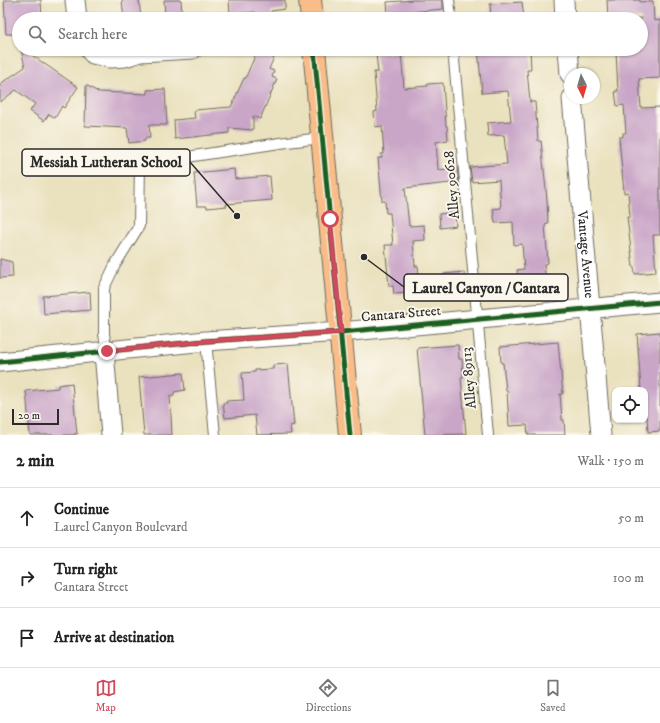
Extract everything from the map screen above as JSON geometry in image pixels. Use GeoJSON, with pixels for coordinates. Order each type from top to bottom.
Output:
{"type":"FeatureCollection","features":[{"type":"Feature","properties":{"kind":"main road"},"geometry":{"type":"LineString","coordinates":[[310,0],[311,12]]}},
{"type":"Feature","properties":{"kind":"main road"},"geometry":{"type":"LineString","coordinates":[[315,56],[350,435]]}},
{"type":"Feature","properties":{"kind":"street"},"geometry":{"type":"LineString","coordinates":[[75,0],[76,12]]}},
{"type":"Feature","properties":{"kind":"street"},"geometry":{"type":"LineString","coordinates":[[564,0],[565,12]]}},
{"type":"Feature","properties":{"kind":"street"},"geometry":{"type":"LineString","coordinates":[[102,56],[110,58],[128,56]]}},
{"type":"Feature","properties":{"kind":"street"},"geometry":{"type":"LineString","coordinates":[[569,56],[570,68]]}},
{"type":"Feature","properties":{"kind":"street","name":"Vantage Avenue"},"geometry":{"type":"LineString","coordinates":[[573,104],[601,435]]}},
{"type":"Feature","properties":{"kind":"street","name":"Cantara Street"},"geometry":{"type":"LineString","coordinates":[[0,362],[206,341],[341,332],[660,302]]}},
{"type":"Feature","properties":{"kind":"street"},"geometry":{"type":"LineString","coordinates":[[105,351],[111,435]]}},
{"type":"Feature","properties":{"kind":"lane"},"geometry":{"type":"LineString","coordinates":[[449,0],[450,12]]}},
{"type":"Feature","properties":{"kind":"lane","name":"Alley 90628"},"geometry":{"type":"LineString","coordinates":[[454,56],[478,319]]}},
{"type":"Feature","properties":{"kind":"lane"},"geometry":{"type":"LineString","coordinates":[[105,351],[104,288],[115,265],[139,226],[140,164],[322,138]]}},
{"type":"Feature","properties":{"kind":"lane","name":"Alley 89113"},"geometry":{"type":"LineString","coordinates":[[478,319],[488,435]]}},
{"type":"Feature","properties":{"kind":"lane"},"geometry":{"type":"LineString","coordinates":[[206,341],[215,435]]}},
{"type":"Feature","properties":{"kind":"building"},"geometry":{"type":"Polygon","coordinates":[[[4,0],[41,0],[42,12],[12,12],[12,34],[6,34],[4,0]]]}},
{"type":"Feature","properties":{"kind":"building"},"geometry":{"type":"Polygon","coordinates":[[[122,0],[139,0],[140,12],[123,12],[122,0]]]}},
{"type":"Feature","properties":{"kind":"building"},"geometry":{"type":"Polygon","coordinates":[[[164,0],[181,0],[182,12],[165,12],[164,0]]]}},
{"type":"Feature","properties":{"kind":"building"},"geometry":{"type":"Polygon","coordinates":[[[229,0],[285,0],[285,9],[271,12],[230,12],[229,0]]]}},
{"type":"Feature","properties":{"kind":"building"},"geometry":{"type":"Polygon","coordinates":[[[443,0],[443,9],[410,12],[388,12],[387,2],[443,0]]]}},
{"type":"Feature","properties":{"kind":"building"},"geometry":{"type":"Polygon","coordinates":[[[607,0],[640,0],[640,2],[653,1],[654,21],[660,20],[660,78],[639,79],[641,108],[660,107],[660,235],[653,235],[656,272],[635,274],[633,267],[627,217],[630,217],[628,192],[624,193],[619,137],[623,137],[623,133],[626,133],[624,105],[617,106],[615,91],[618,91],[616,56],[648,56],[648,12],[608,12],[607,0]]]}},
{"type":"Feature","properties":{"kind":"building"},"geometry":{"type":"Polygon","coordinates":[[[522,2],[523,12],[491,12],[490,4],[522,2]]]}},
{"type":"Feature","properties":{"kind":"building"},"geometry":{"type":"Polygon","coordinates":[[[23,56],[33,56],[78,87],[64,108],[62,106],[55,118],[49,114],[44,121],[30,111],[35,104],[16,90],[0,102],[0,84],[25,67],[23,56]]]}},
{"type":"Feature","properties":{"kind":"building"},"geometry":{"type":"Polygon","coordinates":[[[255,56],[275,56],[269,69],[274,71],[272,77],[277,79],[260,119],[253,116],[253,130],[229,128],[229,133],[175,139],[174,120],[195,118],[195,110],[231,107],[244,78],[245,79],[255,56]]]}},
{"type":"Feature","properties":{"kind":"building"},"geometry":{"type":"Polygon","coordinates":[[[376,56],[401,56],[404,88],[443,83],[448,140],[436,142],[438,170],[457,168],[459,182],[405,188],[409,226],[424,225],[425,240],[413,241],[415,266],[418,266],[421,292],[394,294],[393,286],[389,286],[385,245],[393,245],[390,213],[386,213],[385,201],[382,201],[378,158],[382,158],[381,154],[384,154],[382,126],[375,127],[374,112],[377,111],[374,72],[378,72],[376,56]]]}},
{"type":"Feature","properties":{"kind":"building"},"geometry":{"type":"Polygon","coordinates":[[[479,56],[530,56],[531,70],[527,70],[530,102],[535,102],[538,141],[541,141],[547,200],[548,224],[545,225],[548,263],[544,264],[546,281],[518,283],[517,270],[524,269],[522,244],[514,245],[513,222],[495,223],[493,209],[501,208],[499,180],[472,182],[470,167],[507,164],[504,135],[488,136],[487,123],[511,121],[508,91],[482,93],[479,56]]]}},
{"type":"Feature","properties":{"kind":"building"},"geometry":{"type":"Polygon","coordinates":[[[86,85],[98,92],[147,94],[147,90],[165,89],[167,125],[149,125],[150,138],[145,138],[145,141],[129,143],[127,128],[85,126],[86,85]]]}},
{"type":"Feature","properties":{"kind":"building"},"geometry":{"type":"Polygon","coordinates":[[[234,169],[235,179],[270,176],[272,200],[226,204],[227,206],[207,208],[207,206],[197,206],[194,173],[234,169]]]}},
{"type":"Feature","properties":{"kind":"building"},"geometry":{"type":"Polygon","coordinates":[[[455,212],[456,226],[440,228],[439,214],[455,212]]]}},
{"type":"Feature","properties":{"kind":"building"},"geometry":{"type":"Polygon","coordinates":[[[0,259],[12,262],[13,277],[0,278],[0,259]]]}},
{"type":"Feature","properties":{"kind":"building"},"geometry":{"type":"Polygon","coordinates":[[[464,272],[465,288],[445,290],[444,274],[464,272]]]}},
{"type":"Feature","properties":{"kind":"building"},"geometry":{"type":"Polygon","coordinates":[[[90,292],[91,310],[44,314],[43,296],[90,292]]]}},
{"type":"Feature","properties":{"kind":"building"},"geometry":{"type":"Polygon","coordinates":[[[660,332],[660,431],[648,432],[648,387],[641,387],[637,334],[660,332]]]}},
{"type":"Feature","properties":{"kind":"building"},"geometry":{"type":"Polygon","coordinates":[[[558,342],[563,394],[560,394],[565,435],[528,435],[527,425],[509,426],[507,390],[503,363],[501,363],[500,347],[558,342]]]}},
{"type":"Feature","properties":{"kind":"building"},"geometry":{"type":"Polygon","coordinates":[[[458,345],[459,359],[462,359],[463,377],[461,377],[466,434],[425,435],[417,348],[458,345]]]}},
{"type":"Feature","properties":{"kind":"building"},"geometry":{"type":"Polygon","coordinates":[[[288,364],[294,425],[290,426],[291,434],[257,435],[255,415],[225,418],[223,403],[227,403],[226,401],[244,400],[242,373],[255,372],[255,370],[273,369],[273,365],[288,364]]]}},
{"type":"Feature","properties":{"kind":"building"},"geometry":{"type":"Polygon","coordinates":[[[183,373],[185,390],[174,392],[174,396],[170,396],[172,435],[144,435],[139,377],[183,373]]]}},
{"type":"Feature","properties":{"kind":"building"},"geometry":{"type":"Polygon","coordinates":[[[72,383],[77,434],[30,435],[26,391],[58,388],[58,385],[72,383]]]}},
{"type":"Feature","properties":{"kind":"cycle path"},"geometry":{"type":"LineString","coordinates":[[315,56],[350,435]]}},
{"type":"Feature","properties":{"kind":"cycle path"},"geometry":{"type":"LineString","coordinates":[[0,362],[206,341],[341,332],[660,302]]}},
{"type":"Feature","properties":{"kind":"place","name":"Messiah Lutheran School"},"geometry":{"type":"Point","coordinates":[237,216]}},
{"type":"Feature","properties":{"kind":"place","name":"Laurel Canyon / Cantara"},"geometry":{"type":"Point","coordinates":[364,257]}},
{"type":"Feature","properties":{"kind":"route"},"geometry":{"type":"LineString","coordinates":[[107,351],[206,341],[341,332],[330,219]]}}]}
